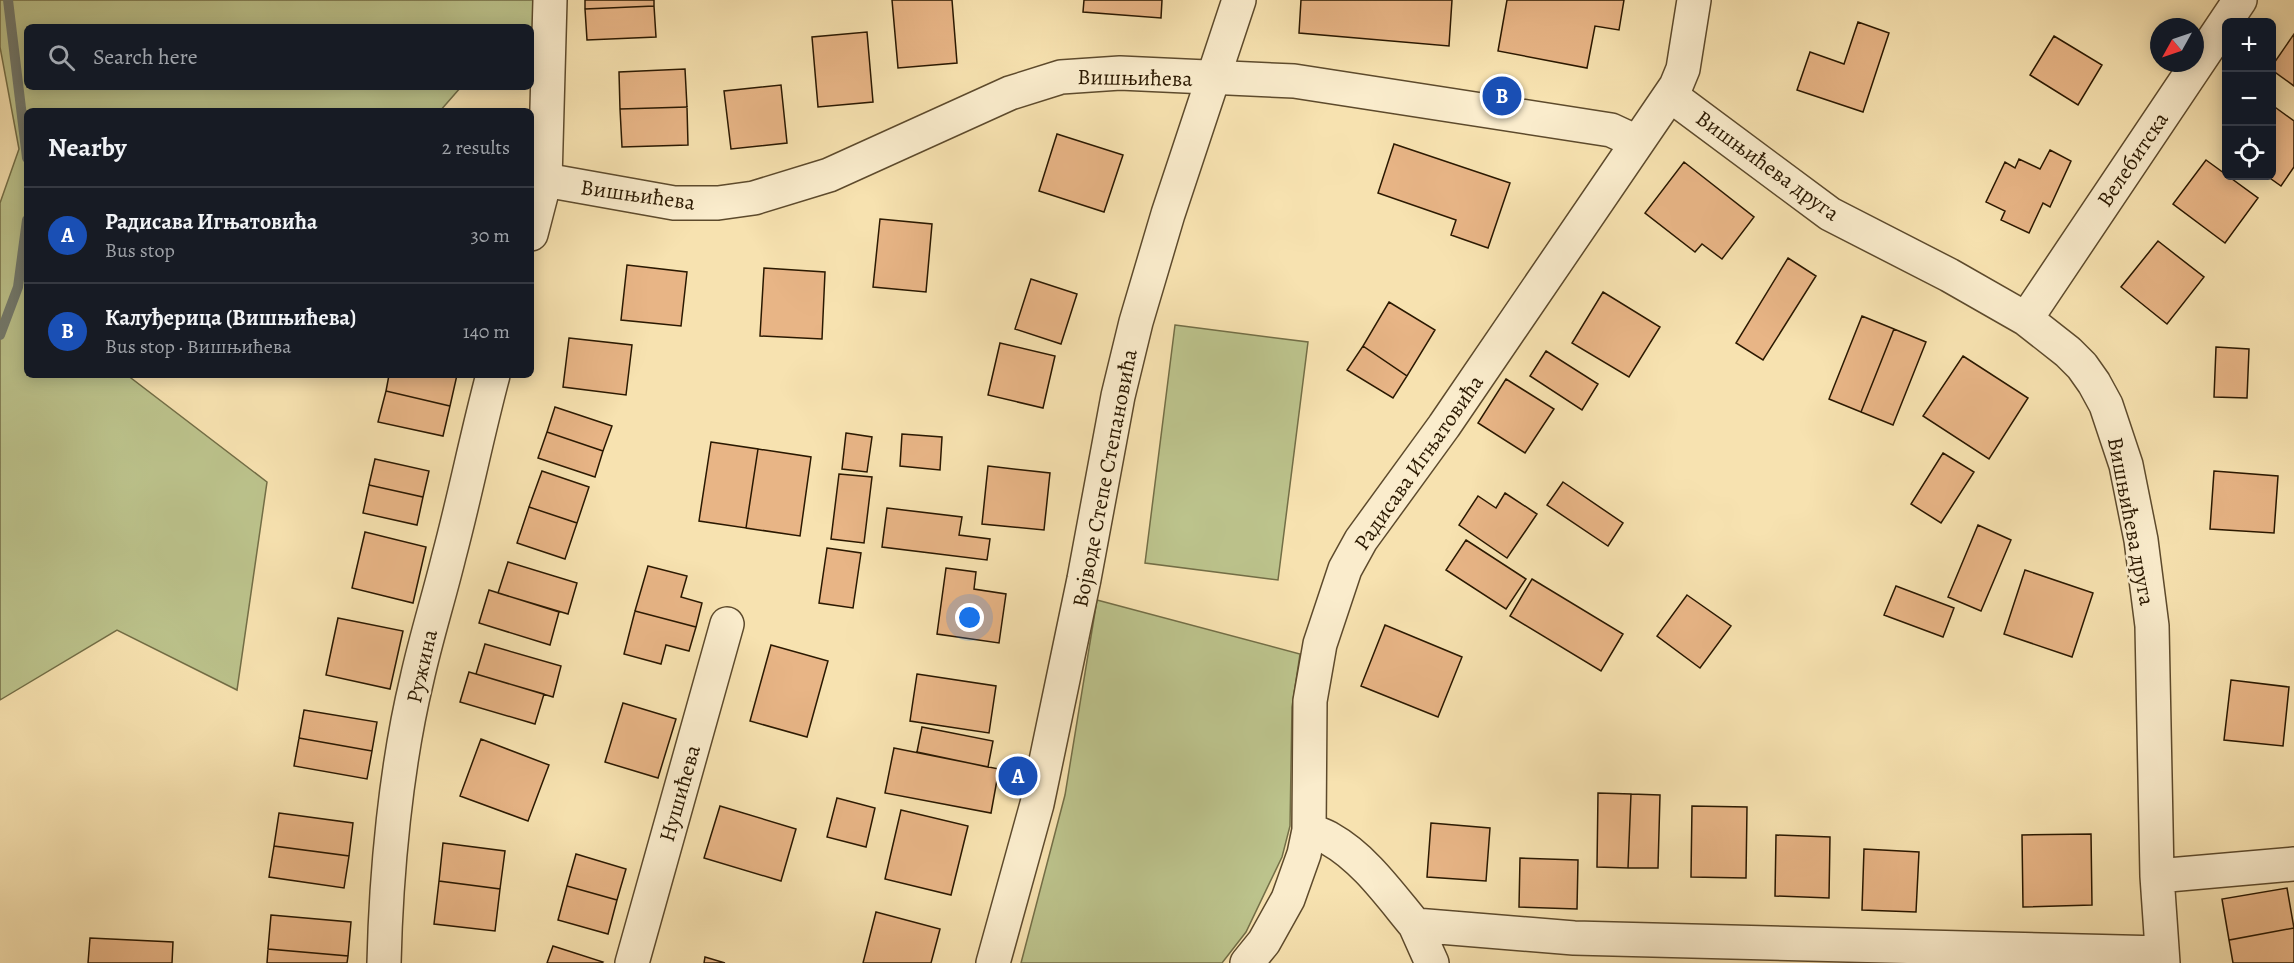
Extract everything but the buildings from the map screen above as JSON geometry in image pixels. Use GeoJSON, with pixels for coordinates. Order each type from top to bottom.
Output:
{"type":"FeatureCollection","features":[{"type":"Feature","properties":{"kind":"street"},"geometry":{"type":"LineString","coordinates":[[534,222],[545,180],[550,0]]}},
{"type":"Feature","properties":{"kind":"street","name":"Војводе Степе Степановића"},"geometry":{"type":"LineString","coordinates":[[993,963],[1037,804],[1084,579],[1118,396],[1136,322],[1168,214],[1239,0]]}},
{"type":"Feature","properties":{"kind":"street","name":"Радисава Игњатовића"},"geometry":{"type":"LineString","coordinates":[[1247,963],[1264,942],[1288,899],[1304,854],[1309,830],[1310,701],[1320,644],[1345,569],[1361,540],[1444,426],[1676,86],[1683,69],[1694,0]]}},
{"type":"Feature","properties":{"kind":"street","name":"Велебитска"},"geometry":{"type":"LineString","coordinates":[[2026,319],[2240,0]]}},
{"type":"Feature","properties":{"kind":"street","name":"Вишњићева"},"geometry":{"type":"LineString","coordinates":[[545,180],[674,203],[718,203],[754,198],[830,175],[1010,93],[1061,77],[1120,73],[1294,81],[1611,130],[1637,142]]}},
{"type":"Feature","properties":{"kind":"street","name":"Вишњићева друга"},"geometry":{"type":"LineString","coordinates":[[1670,95],[1830,214],[1949,275],[2026,319],[2068,352],[2094,383],[2106,405],[2126,465],[2141,540],[2152,626],[2157,876],[2162,958]]}},
{"type":"Feature","properties":{"kind":"street","name":"Ружина"},"geometry":{"type":"LineString","coordinates":[[384,963],[394,823],[416,680],[450,555],[477,433],[492,378]]}},
{"type":"Feature","properties":{"kind":"street","name":"Нушићева"},"geometry":{"type":"LineString","coordinates":[[632,963],[727,624]]}},
{"type":"Feature","properties":{"kind":"street"},"geometry":{"type":"LineString","coordinates":[[1309,830],[1330,838],[1362,865],[1415,925],[1432,963]]}},
{"type":"Feature","properties":{"kind":"street"},"geometry":{"type":"LineString","coordinates":[[2157,876],[2294,864]]}},
{"type":"Feature","properties":{"kind":"street"},"geometry":{"type":"LineString","coordinates":[[1415,925],[1574,938],[2162,958]]}},
{"type":"Feature","properties":{"kind":"green space"},"geometry":{"type":"Polygon","coordinates":[[[0,0],[550,0],[549,30],[534,38],[534,24],[24,24],[24,90],[458,90],[443,108],[24,108],[24,378],[131,378],[267,482],[237,690],[117,630],[0,700],[0,203],[19,149],[0,47],[0,0]]]}},
{"type":"Feature","properties":{"kind":"green space"},"geometry":{"type":"Polygon","coordinates":[[[1175,325],[1308,342],[1278,580],[1145,563],[1175,325]]]}},
{"type":"Feature","properties":{"kind":"green space"},"geometry":{"type":"Polygon","coordinates":[[[1097,600],[1300,654],[1292,707],[1290,826],[1282,857],[1246,932],[1222,963],[1021,963],[1065,795],[1097,600]]]}},
{"type":"Feature","properties":{"kind":"waterway"},"geometry":{"type":"LineString","coordinates":[[8,0],[24,133]]}},
{"type":"Feature","properties":{"kind":"waterway"},"geometry":{"type":"LineString","coordinates":[[0,335],[18,287],[24,242]]}},
{"type":"Feature","properties":{"kind":"place","name":"Калуђерица (Вишњићева)"},"geometry":{"type":"Point","coordinates":[1502,96]}},
{"type":"Feature","properties":{"kind":"place","name":"Радисава Игњатовића"},"geometry":{"type":"Point","coordinates":[1018,776]}}]}
